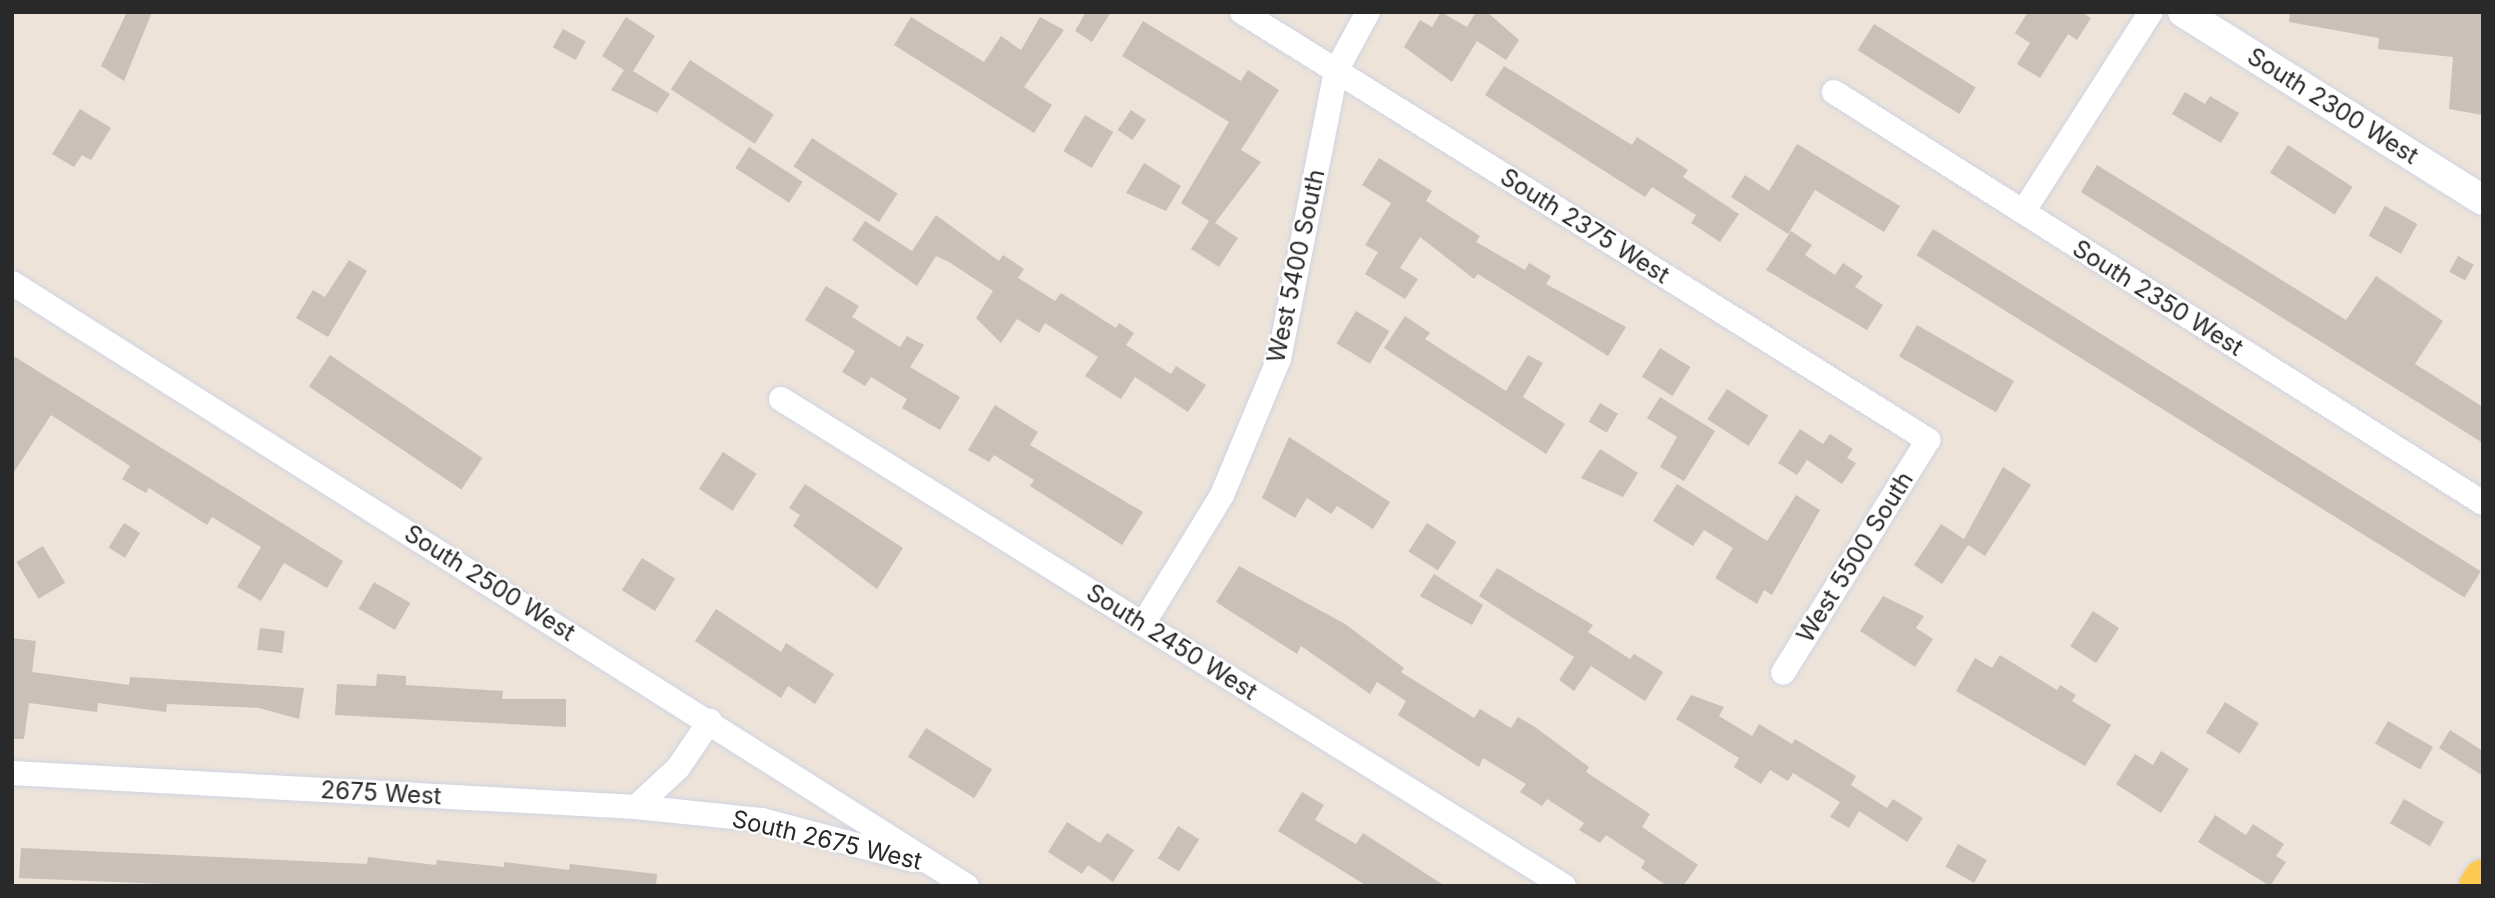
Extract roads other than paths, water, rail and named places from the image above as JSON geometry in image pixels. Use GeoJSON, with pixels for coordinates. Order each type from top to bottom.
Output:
{"type":"FeatureCollection","features":[{"type":"Feature","properties":{"kind":"main road"},"geometry":{"type":"LineString","coordinates":[[2478,886],[2483,878]]}},
{"type":"Feature","properties":{"kind":"street","name":"South 2375 West"},"geometry":{"type":"LineString","coordinates":[[1242,12],[1928,440]]}},
{"type":"Feature","properties":{"kind":"street","name":"West 5400 South"},"geometry":{"type":"LineString","coordinates":[[1143,624],[1222,495],[1279,359],[1336,71],[1368,12]]}},
{"type":"Feature","properties":{"kind":"street"},"geometry":{"type":"LineString","coordinates":[[2023,212],[2151,12]]}},
{"type":"Feature","properties":{"kind":"street","name":"South 2300 West"},"geometry":{"type":"LineString","coordinates":[[2202,17],[2483,200]]}},
{"type":"Feature","properties":{"kind":"street","name":"South 2350 West"},"geometry":{"type":"LineString","coordinates":[[1834,93],[2483,503]]}},
{"type":"Feature","properties":{"kind":"street","name":"South 2500 West"},"geometry":{"type":"LineString","coordinates":[[12,283],[710,721],[967,886]]}},
{"type":"Feature","properties":{"kind":"street","name":"South 2450 West"},"geometry":{"type":"LineString","coordinates":[[781,398],[1564,886]]}},
{"type":"Feature","properties":{"kind":"street","name":"West 5500 South"},"geometry":{"type":"LineString","coordinates":[[1783,673],[1928,440]]}},
{"type":"Feature","properties":{"kind":"street"},"geometry":{"type":"LineString","coordinates":[[636,807],[678,768],[710,721]]}},
{"type":"Feature","properties":{"kind":"street","name":"2675 West"},"geometry":{"type":"LineString","coordinates":[[12,773],[636,807]]}},
{"type":"Feature","properties":{"kind":"street","name":"South 2675 West"},"geometry":{"type":"LineString","coordinates":[[636,807],[762,820],[934,865]]}}]}
